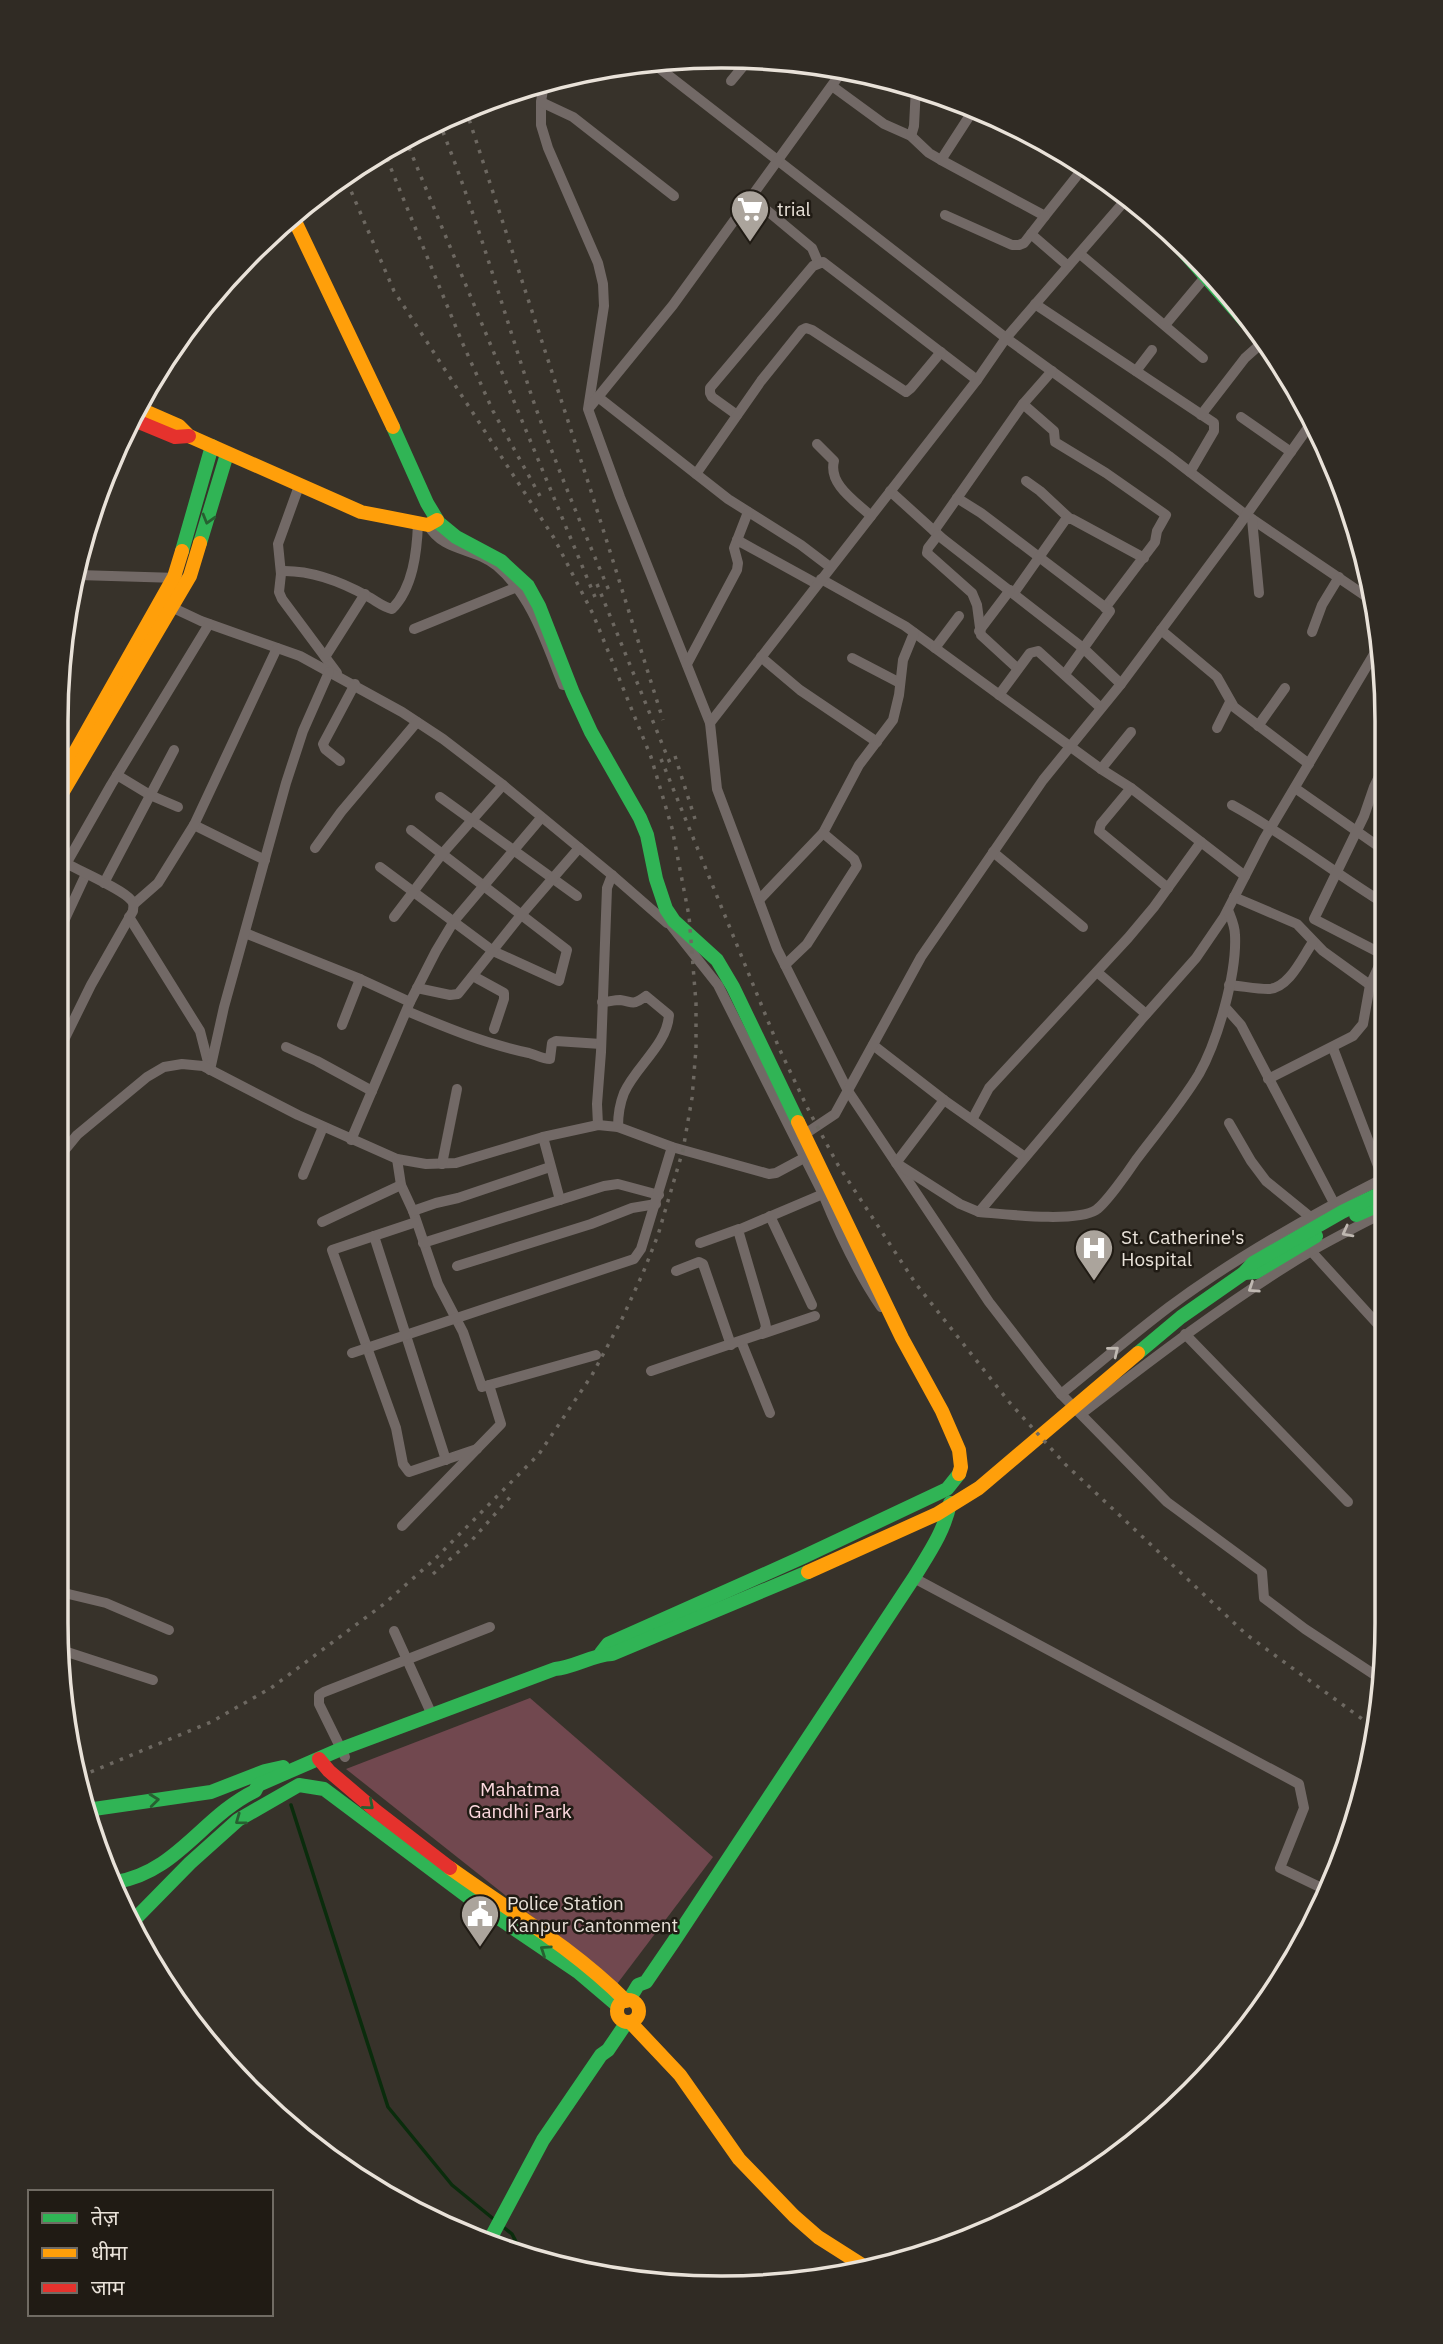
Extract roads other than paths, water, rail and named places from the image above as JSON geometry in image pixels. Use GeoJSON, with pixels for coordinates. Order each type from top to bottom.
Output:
{"type":"FeatureCollection","features":[{"type":"Feature","properties":{"kind":"street"},"geometry":{"type":"LineString","coordinates":[[732,81],[741,69]]}},
{"type":"Feature","properties":{"kind":"street"},"geometry":{"type":"LineString","coordinates":[[664,71],[1006,338],[1249,517],[1362,593]]}},
{"type":"Feature","properties":{"kind":"street"},"geometry":{"type":"LineString","coordinates":[[588,409],[673,305],[837,79]]}},
{"type":"Feature","properties":{"kind":"street"},"geometry":{"type":"LineString","coordinates":[[832,86],[884,124],[911,136],[941,160],[1045,216]]}},
{"type":"Feature","properties":{"kind":"street"},"geometry":{"type":"LineString","coordinates":[[542,94],[541,125],[548,148],[598,263],[603,284],[604,306],[588,409],[710,723],[717,789],[759,900],[785,965],[848,1091],[989,1303],[1061,1394],[1167,1502],[1262,1572],[1264,1598],[1372,1673]]}},
{"type":"Feature","properties":{"kind":"street"},"geometry":{"type":"LineString","coordinates":[[911,136],[915,98]]}},
{"type":"Feature","properties":{"kind":"street"},"geometry":{"type":"LineString","coordinates":[[541,102],[573,117],[674,196]]}},
{"type":"Feature","properties":{"kind":"street"},"geometry":{"type":"LineString","coordinates":[[941,160],[969,117]]}},
{"type":"Feature","properties":{"kind":"street"},"geometry":{"type":"LineString","coordinates":[[945,215],[1019,246],[1078,174]]}},
{"type":"Feature","properties":{"kind":"street"},"geometry":{"type":"LineString","coordinates":[[751,197],[812,248],[818,262]]}},
{"type":"Feature","properties":{"kind":"street"},"geometry":{"type":"LineString","coordinates":[[710,723],[977,380],[1006,338],[1121,205]]}},
{"type":"Feature","properties":{"kind":"street"},"geometry":{"type":"LineString","coordinates":[[297,225],[427,503],[431,523],[439,540],[495,564],[517,587],[532,611],[565,692],[601,764],[625,801],[639,830],[654,896],[668,924]]}},
{"type":"Feature","properties":{"kind":"street"},"geometry":{"type":"LineString","coordinates":[[1031,234],[1068,266]]}},
{"type":"Feature","properties":{"kind":"street"},"geometry":{"type":"LineString","coordinates":[[1080,254],[1203,358]]}},
{"type":"Feature","properties":{"kind":"street"},"geometry":{"type":"LineString","coordinates":[[818,262],[828,264],[977,380]]}},
{"type":"Feature","properties":{"kind":"street"},"geometry":{"type":"LineString","coordinates":[[737,415],[712,397],[710,388],[818,262]]}},
{"type":"Feature","properties":{"kind":"street"},"geometry":{"type":"LineString","coordinates":[[1165,325],[1203,280]]}},
{"type":"Feature","properties":{"kind":"street"},"geometry":{"type":"LineString","coordinates":[[1035,304],[1214,423],[1215,427],[1190,472]]}},
{"type":"Feature","properties":{"kind":"street"},"geometry":{"type":"LineString","coordinates":[[696,474],[761,380],[804,329],[812,330],[906,391],[940,352]]}},
{"type":"Feature","properties":{"kind":"street"},"geometry":{"type":"LineString","coordinates":[[1201,415],[1245,358],[1257,348]]}},
{"type":"Feature","properties":{"kind":"street"},"geometry":{"type":"LineString","coordinates":[[1136,371],[1152,350]]}},
{"type":"Feature","properties":{"kind":"street"},"geometry":{"type":"LineString","coordinates":[[1017,668],[985,641],[979,631],[977,605],[972,593],[927,553],[957,498],[1023,404],[1052,371]]}},
{"type":"Feature","properties":{"kind":"street"},"geometry":{"type":"LineString","coordinates":[[598,397],[696,474],[830,567]]}},
{"type":"Feature","properties":{"kind":"street"},"geometry":{"type":"LineString","coordinates":[[1023,404],[1055,432],[1055,442],[1165,513],[1155,542],[1105,608]]}},
{"type":"Feature","properties":{"kind":"street"},"geometry":{"type":"LineString","coordinates":[[147,412],[179,426],[189,436],[227,454],[361,512],[431,523],[501,561],[528,586],[539,606],[591,732],[640,818],[666,909],[674,921],[705,947],[725,971],[959,1450],[961,1467],[958,1477],[947,1489],[608,1644],[601,1654]]}},
{"type":"Feature","properties":{"kind":"street"},"geometry":{"type":"LineString","coordinates":[[1241,417],[1291,452]]}},
{"type":"Feature","properties":{"kind":"street"},"geometry":{"type":"LineString","coordinates":[[141,423],[176,437],[189,436]]}},
{"type":"Feature","properties":{"kind":"street"},"geometry":{"type":"LineString","coordinates":[[795,1140],[835,1114],[921,957],[993,852],[1043,780],[1121,684],[1249,517],[1306,431]]}},
{"type":"Feature","properties":{"kind":"street"},"geometry":{"type":"LineString","coordinates":[[817,444],[833,460],[831,471],[836,483],[871,516]]}},
{"type":"Feature","properties":{"kind":"street"},"geometry":{"type":"LineString","coordinates":[[180,579],[212,446]]}},
{"type":"Feature","properties":{"kind":"street"},"geometry":{"type":"LineString","coordinates":[[68,782],[200,547],[227,454]]}},
{"type":"Feature","properties":{"kind":"street"},"geometry":{"type":"LineString","coordinates":[[1026,481],[1069,519],[1144,558]]}},
{"type":"Feature","properties":{"kind":"street"},"geometry":{"type":"LineString","coordinates":[[299,486],[280,536],[280,595],[340,677]]}},
{"type":"Feature","properties":{"kind":"street"},"geometry":{"type":"LineString","coordinates":[[890,491],[936,533],[1083,648],[1121,684]]}},
{"type":"Feature","properties":{"kind":"street"},"geometry":{"type":"LineString","coordinates":[[957,498],[981,513],[1111,611],[1065,674]]}},
{"type":"Feature","properties":{"kind":"street"},"geometry":{"type":"LineString","coordinates":[[687,664],[737,569],[734,550],[748,512]]}},
{"type":"Feature","properties":{"kind":"street"},"geometry":{"type":"LineString","coordinates":[[1249,517],[1259,593]]}},
{"type":"Feature","properties":{"kind":"street"},"geometry":{"type":"LineString","coordinates":[[979,631],[1039,557],[1062,523],[1069,519]]}},
{"type":"Feature","properties":{"kind":"street"},"geometry":{"type":"LineString","coordinates":[[281,571],[314,573],[365,594],[388,609],[394,607],[408,582],[417,548],[431,523]]}},
{"type":"Feature","properties":{"kind":"street"},"geometry":{"type":"LineString","coordinates":[[737,540],[914,633],[1131,788],[1245,876]]}},
{"type":"Feature","properties":{"kind":"street"},"geometry":{"type":"LineString","coordinates":[[85,575],[180,579]]}},
{"type":"Feature","properties":{"kind":"street"},"geometry":{"type":"LineString","coordinates":[[1312,632],[1322,605],[1339,577]]}},
{"type":"Feature","properties":{"kind":"street"},"geometry":{"type":"LineString","coordinates":[[414,629],[517,587]]}},
{"type":"Feature","properties":{"kind":"street"},"geometry":{"type":"LineString","coordinates":[[325,657],[365,594]]}},
{"type":"Feature","properties":{"kind":"street"},"geometry":{"type":"LineString","coordinates":[[167,605],[209,624],[300,656],[355,684],[417,722],[503,785],[668,924],[718,985],[869,1289],[902,1338]]}},
{"type":"Feature","properties":{"kind":"street"},"geometry":{"type":"LineString","coordinates":[[68,766],[167,605]]}},
{"type":"Feature","properties":{"kind":"street"},"geometry":{"type":"LineString","coordinates":[[935,648],[959,616]]}},
{"type":"Feature","properties":{"kind":"street"},"geometry":{"type":"LineString","coordinates":[[68,854],[209,624]]}},
{"type":"Feature","properties":{"kind":"street"},"geometry":{"type":"LineString","coordinates":[[1161,630],[1217,677],[1230,702],[1309,764]]}},
{"type":"Feature","properties":{"kind":"street"},"geometry":{"type":"LineString","coordinates":[[759,900],[823,833],[859,765],[893,720],[903,660],[914,633]]}},
{"type":"Feature","properties":{"kind":"street"},"geometry":{"type":"LineString","coordinates":[[68,1032],[134,904],[158,883],[194,825],[277,648]]}},
{"type":"Feature","properties":{"kind":"street"},"geometry":{"type":"LineString","coordinates":[[999,695],[1017,668],[1035,650],[1101,708]]}},
{"type":"Feature","properties":{"kind":"street"},"geometry":{"type":"LineString","coordinates":[[761,657],[800,690],[877,742]]}},
{"type":"Feature","properties":{"kind":"street"},"geometry":{"type":"LineString","coordinates":[[852,659],[900,683]]}},
{"type":"Feature","properties":{"kind":"street"},"geometry":{"type":"LineString","coordinates":[[979,1212],[1196,958],[1228,910],[1272,827],[1371,659]]}},
{"type":"Feature","properties":{"kind":"street"},"geometry":{"type":"LineString","coordinates":[[210,1070],[224,1007],[286,783],[303,731],[329,672]]}},
{"type":"Feature","properties":{"kind":"street"},"geometry":{"type":"LineString","coordinates":[[340,761],[324,749],[323,744],[355,684]]}},
{"type":"Feature","properties":{"kind":"street"},"geometry":{"type":"LineString","coordinates":[[1258,726],[1285,688]]}},
{"type":"Feature","properties":{"kind":"street"},"geometry":{"type":"LineString","coordinates":[[1217,728],[1230,702]]}},
{"type":"Feature","properties":{"kind":"street"},"geometry":{"type":"LineString","coordinates":[[315,848],[341,812],[417,722]]}},
{"type":"Feature","properties":{"kind":"street"},"geometry":{"type":"LineString","coordinates":[[1101,769],[1131,732]]}},
{"type":"Feature","properties":{"kind":"street"},"geometry":{"type":"LineString","coordinates":[[104,883],[174,750]]}},
{"type":"Feature","properties":{"kind":"street"},"geometry":{"type":"LineString","coordinates":[[117,775],[150,795],[178,807]]}},
{"type":"Feature","properties":{"kind":"street"},"geometry":{"type":"LineString","coordinates":[[394,917],[442,854],[503,785]]}},
{"type":"Feature","properties":{"kind":"street"},"geometry":{"type":"LineString","coordinates":[[1374,787],[1314,919],[1375,950]]}},
{"type":"Feature","properties":{"kind":"street"},"geometry":{"type":"LineString","coordinates":[[1131,788],[1101,824],[1099,831],[1167,888]]}},
{"type":"Feature","properties":{"kind":"street"},"geometry":{"type":"LineString","coordinates":[[1295,788],[1375,844]]}},
{"type":"Feature","properties":{"kind":"street"},"geometry":{"type":"LineString","coordinates":[[440,797],[551,880],[578,896]]}},
{"type":"Feature","properties":{"kind":"street"},"geometry":{"type":"LineString","coordinates":[[1231,805],[1272,827],[1375,898]]}},
{"type":"Feature","properties":{"kind":"street"},"geometry":{"type":"LineString","coordinates":[[351,1140],[417,988],[454,920],[541,818]]}},
{"type":"Feature","properties":{"kind":"street"},"geometry":{"type":"LineString","coordinates":[[194,825],[265,860]]}},
{"type":"Feature","properties":{"kind":"street"},"geometry":{"type":"LineString","coordinates":[[380,867],[493,951],[559,981],[567,950],[411,830]]}},
{"type":"Feature","properties":{"kind":"street"},"geometry":{"type":"LineString","coordinates":[[785,965],[807,944],[857,866],[855,859],[823,833]]}},
{"type":"Feature","properties":{"kind":"street"},"geometry":{"type":"LineString","coordinates":[[973,1118],[989,1088],[1137,927],[1201,842]]}},
{"type":"Feature","properties":{"kind":"street"},"geometry":{"type":"LineString","coordinates":[[417,988],[455,995],[579,848]]}},
{"type":"Feature","properties":{"kind":"street"},"geometry":{"type":"LineString","coordinates":[[993,852],[1083,927]]}},
{"type":"Feature","properties":{"kind":"street"},"geometry":{"type":"LineString","coordinates":[[68,865],[131,898],[134,904]]}},
{"type":"Feature","properties":{"kind":"street"},"geometry":{"type":"LineString","coordinates":[[68,913],[86,874]]}},
{"type":"Feature","properties":{"kind":"street"},"geometry":{"type":"LineString","coordinates":[[598,1125],[607,888],[612,875]]}},
{"type":"Feature","properties":{"kind":"street"},"geometry":{"type":"LineString","coordinates":[[1234,897],[1297,924],[1331,958],[1370,985]]}},
{"type":"Feature","properties":{"kind":"street"},"geometry":{"type":"LineString","coordinates":[[896,1163],[960,1204],[979,1212],[1062,1216],[1096,1210],[1156,1135],[1199,1073],[1225,1007],[1229,985],[1235,933],[1228,910]]}},
{"type":"Feature","properties":{"kind":"street"},"geometry":{"type":"LineString","coordinates":[[129,917],[200,1031],[210,1070]]}},
{"type":"Feature","properties":{"kind":"street"},"geometry":{"type":"LineString","coordinates":[[245,933],[360,979],[475,1039],[546,1060],[550,1059],[552,1043],[555,1041],[601,1044]]}},
{"type":"Feature","properties":{"kind":"street"},"geometry":{"type":"LineString","coordinates":[[1229,985],[1269,989],[1279,987],[1287,980],[1313,942]]}},
{"type":"Feature","properties":{"kind":"street"},"geometry":{"type":"LineString","coordinates":[[1097,972],[1146,1014]]}},
{"type":"Feature","properties":{"kind":"street"},"geometry":{"type":"LineString","coordinates":[[1268,1079],[1353,1037],[1360,1030],[1365,1016],[1370,985],[1375,974]]}},
{"type":"Feature","properties":{"kind":"street"},"geometry":{"type":"LineString","coordinates":[[473,976],[504,993],[494,1029]]}},
{"type":"Feature","properties":{"kind":"street"},"geometry":{"type":"LineString","coordinates":[[342,1025],[360,979]]}},
{"type":"Feature","properties":{"kind":"street"},"geometry":{"type":"LineString","coordinates":[[602,1003],[622,1000],[627,1004],[635,1004],[646,996],[669,1015],[669,1024],[661,1039],[624,1094],[618,1114],[618,1126]]}},
{"type":"Feature","properties":{"kind":"street"},"geometry":{"type":"LineString","coordinates":[[1225,1007],[1241,1025],[1334,1203]]}},
{"type":"Feature","properties":{"kind":"street"},"geometry":{"type":"LineString","coordinates":[[873,1045],[944,1100],[1025,1157]]}},
{"type":"Feature","properties":{"kind":"street"},"geometry":{"type":"LineString","coordinates":[[286,1047],[372,1091]]}},
{"type":"Feature","properties":{"kind":"street"},"geometry":{"type":"LineString","coordinates":[[1333,1048],[1375,1157]]}},
{"type":"Feature","properties":{"kind":"street"},"geometry":{"type":"LineString","coordinates":[[68,1146],[77,1135],[147,1077],[163,1067],[182,1064],[203,1066],[323,1127],[397,1159],[442,1164],[598,1125],[618,1126],[672,1147],[769,1174],[803,1158]]}},
{"type":"Feature","properties":{"kind":"street"},"geometry":{"type":"LineString","coordinates":[[442,1164],[457,1089]]}},
{"type":"Feature","properties":{"kind":"street"},"geometry":{"type":"LineString","coordinates":[[896,1163],[944,1100]]}},
{"type":"Feature","properties":{"kind":"street"},"geometry":{"type":"LineString","coordinates":[[1229,1123],[1266,1181],[1310,1216]]}},
{"type":"Feature","properties":{"kind":"street"},"geometry":{"type":"LineString","coordinates":[[303,1175],[323,1127]]}},
{"type":"Feature","properties":{"kind":"street"},"geometry":{"type":"LineString","coordinates":[[543,1137],[560,1200]]}},
{"type":"Feature","properties":{"kind":"street"},"geometry":{"type":"LineString","coordinates":[[352,1353],[634,1258],[641,1249],[672,1147]]}},
{"type":"Feature","properties":{"kind":"street"},"geometry":{"type":"LineString","coordinates":[[397,1159],[401,1185],[413,1211],[438,1284],[456,1319],[482,1387],[596,1354]]}},
{"type":"Feature","properties":{"kind":"street"},"geometry":{"type":"LineString","coordinates":[[413,1211],[458,1199],[550,1167]]}},
{"type":"Feature","properties":{"kind":"street"},"geometry":{"type":"LineString","coordinates":[[1061,1394],[1170,1307],[1259,1246],[1375,1182]]}},
{"type":"Feature","properties":{"kind":"street"},"geometry":{"type":"LineString","coordinates":[[423,1243],[604,1186],[618,1184],[657,1199]]}},
{"type":"Feature","properties":{"kind":"street"},"geometry":{"type":"LineString","coordinates":[[321,1222],[401,1185]]}},
{"type":"Feature","properties":{"kind":"street"},"geometry":{"type":"LineString","coordinates":[[700,1243],[823,1194]]}},
{"type":"Feature","properties":{"kind":"street"},"geometry":{"type":"LineString","coordinates":[[343,1753],[559,1676],[566,1669],[601,1654],[612,1654],[766,1591],[937,1514],[979,1488],[1181,1317],[1244,1273],[1253,1263],[1279,1246],[1375,1196]]}},
{"type":"Feature","properties":{"kind":"street"},"geometry":{"type":"LineString","coordinates":[[457,1266],[591,1224],[657,1199]]}},
{"type":"Feature","properties":{"kind":"street"},"geometry":{"type":"LineString","coordinates":[[1244,1273],[1256,1272],[1343,1221],[1375,1207]]}},
{"type":"Feature","properties":{"kind":"street"},"geometry":{"type":"LineString","coordinates":[[770,1216],[812,1305]]}},
{"type":"Feature","properties":{"kind":"street"},"geometry":{"type":"LineString","coordinates":[[1081,1414],[1185,1334],[1311,1251],[1375,1217]]}},
{"type":"Feature","properties":{"kind":"street"},"geometry":{"type":"LineString","coordinates":[[416,1222],[332,1250],[396,1428],[403,1464],[409,1472],[477,1449]]}},
{"type":"Feature","properties":{"kind":"street"},"geometry":{"type":"LineString","coordinates":[[739,1229],[738,1234],[766,1327],[759,1335]]}},
{"type":"Feature","properties":{"kind":"street"},"geometry":{"type":"LineString","coordinates":[[374,1236],[446,1460]]}},
{"type":"Feature","properties":{"kind":"street"},"geometry":{"type":"LineString","coordinates":[[1311,1251],[1375,1321]]}},
{"type":"Feature","properties":{"kind":"street"},"geometry":{"type":"LineString","coordinates":[[676,1271],[699,1262],[703,1264],[736,1343],[770,1413]]}},
{"type":"Feature","properties":{"kind":"street"},"geometry":{"type":"LineString","coordinates":[[651,1371],[815,1316]]}},
{"type":"Feature","properties":{"kind":"street"},"geometry":{"type":"LineString","coordinates":[[1185,1334],[1348,1502]]}},
{"type":"Feature","properties":{"kind":"street"},"geometry":{"type":"LineString","coordinates":[[402,1526],[501,1424],[489,1385]]}},
{"type":"Feature","properties":{"kind":"street"},"geometry":{"type":"LineString","coordinates":[[492,2234],[543,2140],[601,2055],[603,2045],[628,2011],[638,1985],[646,1982],[700,1903],[914,1578],[951,1510],[947,1489]]}},
{"type":"Feature","properties":{"kind":"street"},"geometry":{"type":"LineString","coordinates":[[914,1578],[1299,1784],[1304,1808],[1280,1868],[1318,1886]]}},
{"type":"Feature","properties":{"kind":"street"},"geometry":{"type":"LineString","coordinates":[[68,1594],[106,1603],[169,1630]]}},
{"type":"Feature","properties":{"kind":"street"},"geometry":{"type":"LineString","coordinates":[[343,1753],[318,1704],[319,1695],[490,1627]]}},
{"type":"Feature","properties":{"kind":"street"},"geometry":{"type":"LineString","coordinates":[[394,1631],[432,1716]]}},
{"type":"Feature","properties":{"kind":"street"},"geometry":{"type":"LineString","coordinates":[[69,1653],[153,1679]]}},
{"type":"Feature","properties":{"kind":"street"},"geometry":{"type":"LineString","coordinates":[[138,1916],[190,1863],[238,1820],[290,1780],[343,1753],[432,1716],[555,1669],[566,1669]]}},
{"type":"Feature","properties":{"kind":"street"},"geometry":{"type":"LineString","coordinates":[[96,1809],[211,1792],[265,1771],[321,1763],[404,1833],[526,1928]]}},
{"type":"Feature","properties":{"kind":"street"},"geometry":{"type":"LineString","coordinates":[[122,1881],[140,1878],[170,1861],[215,1818],[255,1791],[258,1785],[290,1780],[324,1790],[472,1900],[526,1928],[599,1974],[628,2011],[642,2037],[651,2043],[680,2075],[739,2159],[818,2237],[856,2261]]}},
{"type":"Feature","properties":{"kind":"waterway"},"geometry":{"type":"LineString","coordinates":[[291,1805],[388,2107],[452,2185],[496,2221]]}},
{"type":"Feature","properties":{"kind":"waterway"},"geometry":{"type":"LineString","coordinates":[[502,2226],[512,2234],[516,2242]]}},
{"type":"Feature","properties":{"kind":"railway"},"geometry":{"type":"LineString","coordinates":[[469,119],[663,720]]}},
{"type":"Feature","properties":{"kind":"railway"},"geometry":{"type":"LineString","coordinates":[[443,132],[477,225],[542,424],[610,593]]}},
{"type":"Feature","properties":{"kind":"railway"},"geometry":{"type":"LineString","coordinates":[[409,148],[595,597]]}},
{"type":"Feature","properties":{"kind":"railway"},"geometry":{"type":"LineString","coordinates":[[388,160],[493,411],[540,496]]}},
{"type":"Feature","properties":{"kind":"railway"},"geometry":{"type":"LineString","coordinates":[[87,1774],[211,1722],[271,1688],[384,1604],[435,1559],[539,1454],[592,1375],[643,1273],[658,1235],[683,1150],[692,1098],[696,1003],[689,916],[672,828],[651,757],[593,614],[554,538],[394,291],[349,185]]}},
{"type":"Feature","properties":{"kind":"railway"},"geometry":{"type":"LineString","coordinates":[[597,584],[672,768]]}},
{"type":"Feature","properties":{"kind":"railway"},"geometry":{"type":"LineString","coordinates":[[675,756],[695,819]]}},
{"type":"Feature","properties":{"kind":"railway"},"geometry":{"type":"LineString","coordinates":[[661,759],[779,1048],[809,1111],[838,1165],[916,1284],[1010,1403],[1065,1464],[1247,1635],[1367,1722]]}},
{"type":"Feature","properties":{"kind":"railway"},"geometry":{"type":"LineString","coordinates":[[433,1574],[472,1540],[512,1495]]}},
{"type":"Feature","properties":{"kind":"place","name":"trial"},"geometry":{"type":"Point","coordinates":[750,243]}},
{"type":"Feature","properties":{"kind":"place","name":"St. Catherine's Hospital"},"geometry":{"type":"Point","coordinates":[1094,1282]}},
{"type":"Feature","properties":{"kind":"place","name":"Police Station Kanpur Cantonment"},"geometry":{"type":"Point","coordinates":[480,1948]}},
{"type":"Feature","properties":{"kind":"park label","name":"Mahatma Gandhi Park"},"geometry":{"type":"Point","coordinates":[520,1800]}}]}
